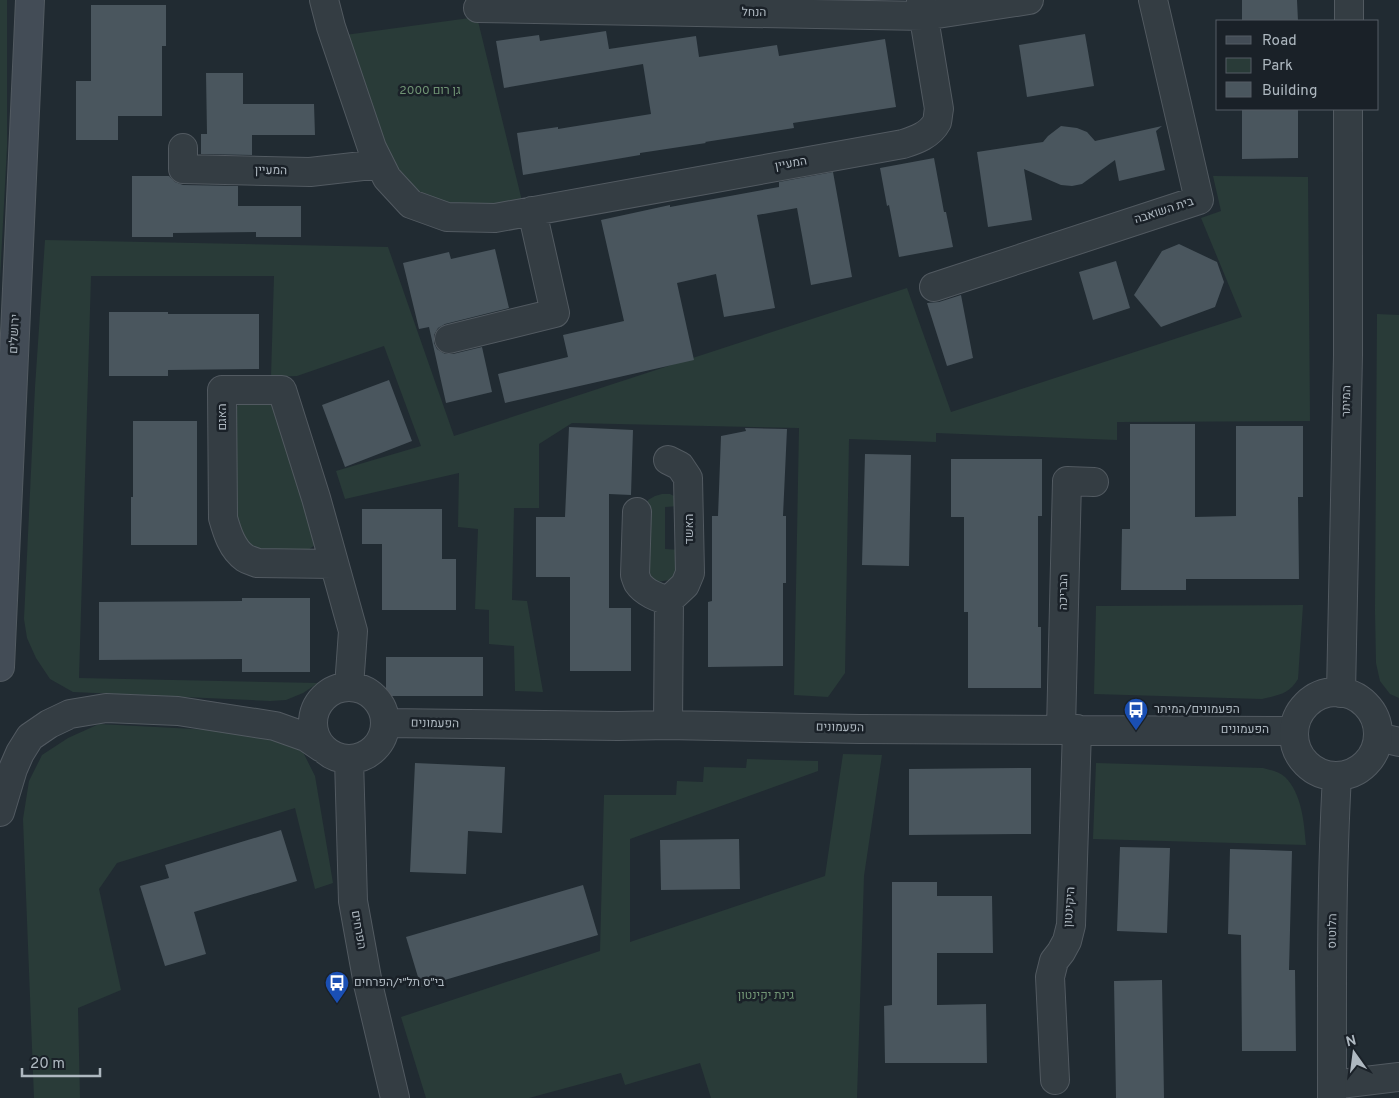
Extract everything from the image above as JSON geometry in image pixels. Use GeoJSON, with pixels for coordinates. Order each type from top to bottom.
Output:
{"type":"FeatureCollection","features":[{"type":"Feature","properties":{"kind":"main road","name":"ירושלים"},"geometry":{"type":"LineString","coordinates":[[0,667],[30,0]]}},
{"type":"Feature","properties":{"kind":"street","name":"המעיין"},"geometry":{"type":"LineString","coordinates":[[324,0],[331,27],[372,148],[387,178],[411,204],[447,217],[496,218],[903,144],[919,139],[930,131],[937,122],[939,109],[923,8]]}},
{"type":"Feature","properties":{"kind":"street","name":"הנחל"},"geometry":{"type":"LineString","coordinates":[[478,8],[923,8],[1030,0]]}},
{"type":"Feature","properties":{"kind":"street","name":"בית השואבה"},"geometry":{"type":"LineString","coordinates":[[934,287],[1199,200],[1153,0]]}},
{"type":"Feature","properties":{"kind":"street"},"geometry":{"type":"LineString","coordinates":[[1349,0],[1349,20]]}},
{"type":"Feature","properties":{"kind":"street","name":"המיתר"},"geometry":{"type":"LineString","coordinates":[[1341,693],[1348,355],[1348,110]]}},
{"type":"Feature","properties":{"kind":"street","name":"המעיין"},"geometry":{"type":"LineString","coordinates":[[183,148],[183,169],[310,172],[380,164]]}},
{"type":"Feature","properties":{"kind":"street"},"geometry":{"type":"LineString","coordinates":[[449,340],[554,313],[532,211]]}},
{"type":"Feature","properties":{"kind":"street","name":"האגם"},"geometry":{"type":"LineString","coordinates":[[334,564],[257,563],[245,558],[236,548],[228,534],[223,518],[222,390],[282,390],[316,498],[353,631],[350,687]]}},
{"type":"Feature","properties":{"kind":"street","name":"האשד"},"geometry":{"type":"LineString","coordinates":[[668,460],[680,466],[688,478],[690,535],[690,573],[685,584],[669,600]]}},
{"type":"Feature","properties":{"kind":"street","name":"הבריכה"},"geometry":{"type":"LineString","coordinates":[[1069,729],[1067,481],[1094,482]]}},
{"type":"Feature","properties":{"kind":"street"},"geometry":{"type":"LineString","coordinates":[[637,512],[635,575],[639,584],[649,592],[669,600],[668,725]]}},
{"type":"Feature","properties":{"kind":"street"},"geometry":{"type":"LineString","coordinates":[[0,812],[13,769],[30,737],[49,724],[70,714],[106,708],[178,712],[275,726],[306,737],[332,756],[356,759],[368,755],[384,736],[386,723],[384,711],[379,702],[363,689],[350,687],[334,690],[325,696],[318,703],[312,725],[315,737],[322,748]]}},
{"type":"Feature","properties":{"kind":"street"},"geometry":{"type":"LineString","coordinates":[[1328,693],[1341,693],[1354,696],[1364,703],[1389,739],[1376,749],[1370,760],[1361,768],[1349,774],[1337,776],[1323,774],[1311,768],[1301,758],[1295,745],[1294,731],[1304,706],[1315,698],[1328,693]]}},
{"type":"Feature","properties":{"kind":"street","name":"הפעמונים"},"geometry":{"type":"LineString","coordinates":[[386,723],[668,725],[852,729],[1294,731]]}},
{"type":"Feature","properties":{"kind":"street","name":"היקינטון"},"geometry":{"type":"LineString","coordinates":[[1055,1080],[1050,977],[1054,960],[1067,941],[1070,925],[1069,729]]}},
{"type":"Feature","properties":{"kind":"street","name":"הפרחים"},"geometry":{"type":"LineString","coordinates":[[349,759],[353,901],[368,984],[394,1098]]}},
{"type":"Feature","properties":{"kind":"street","name":"הלוטוס"},"geometry":{"type":"LineString","coordinates":[[1337,776],[1332,941],[1332,1092],[1399,1077]]}},
{"type":"Feature","properties":{"kind":"green space"},"geometry":{"type":"Polygon","coordinates":[[[0,0],[7,0],[7,147],[0,279],[0,0]]]}},
{"type":"Feature","properties":{"kind":"green space","name":"גן רום 2000"},"geometry":{"type":"Polygon","coordinates":[[[477,17],[522,201],[493,206],[452,208],[412,195],[393,171],[345,35],[477,17]]]}},
{"type":"Feature","properties":{"kind":"green space"},"geometry":{"type":"Polygon","coordinates":[[[1213,176],[1308,177],[1310,421],[1117,422],[1117,440],[936,433],[936,442],[849,439],[845,673],[828,697],[794,695],[799,428],[572,423],[539,444],[539,508],[514,508],[512,600],[527,601],[543,692],[515,691],[514,646],[489,644],[489,610],[475,609],[478,529],[458,527],[459,473],[345,499],[336,471],[421,446],[384,346],[297,376],[271,377],[274,276],[91,276],[79,678],[318,683],[303,693],[286,700],[270,701],[73,692],[50,679],[36,658],[27,638],[24,619],[35,387],[45,240],[388,247],[454,436],[907,288],[951,412],[1242,317],[1201,218],[1221,211],[1213,176]]]}},
{"type":"Feature","properties":{"kind":"green space"},"geometry":{"type":"Polygon","coordinates":[[[1377,314],[1399,315],[1399,698],[1390,694],[1380,681],[1376,663],[1377,314]]]}},
{"type":"Feature","properties":{"kind":"green space"},"geometry":{"type":"Polygon","coordinates":[[[262,398],[278,405],[315,545],[308,550],[258,549],[245,545],[237,536],[233,411],[239,404],[245,401],[262,398]]]}},
{"type":"Feature","properties":{"kind":"green space"},"geometry":{"type":"Polygon","coordinates":[[[662,494],[670,494],[678,498],[680,506],[665,507],[665,549],[680,550],[675,579],[657,582],[647,575],[646,509],[648,500],[662,494]]]}},
{"type":"Feature","properties":{"kind":"green space"},"geometry":{"type":"Polygon","coordinates":[[[1303,605],[1298,679],[1291,688],[1283,693],[1262,699],[1094,694],[1096,606],[1303,605]]]}},
{"type":"Feature","properties":{"kind":"green space"},"geometry":{"type":"Polygon","coordinates":[[[99,724],[269,733],[291,739],[303,752],[315,776],[333,883],[315,889],[295,808],[117,863],[99,889],[121,990],[78,1008],[80,1098],[34,1098],[23,819],[29,781],[42,755],[68,738],[99,724]]]}},
{"type":"Feature","properties":{"kind":"green space","name":"גינת יקינטון"},"geometry":{"type":"Polygon","coordinates":[[[843,754],[882,755],[864,876],[857,1098],[711,1098],[700,1063],[625,1085],[621,1073],[529,1098],[426,1098],[401,1017],[600,951],[604,795],[676,795],[677,781],[703,782],[704,767],[746,768],[747,759],[818,761],[818,771],[630,839],[630,942],[825,876],[843,754]]]}},
{"type":"Feature","properties":{"kind":"green space"},"geometry":{"type":"Polygon","coordinates":[[[1096,763],[1263,768],[1275,771],[1285,777],[1291,784],[1299,800],[1306,845],[1093,839],[1096,763]]]}},
{"type":"Feature","properties":{"kind":"building"},"geometry":{"type":"Polygon","coordinates":[[[1242,0],[1297,0],[1298,20],[1242,20],[1242,0]]]}},
{"type":"Feature","properties":{"kind":"building"},"geometry":{"type":"Polygon","coordinates":[[[91,5],[166,5],[166,46],[162,46],[162,116],[118,116],[118,140],[76,140],[76,81],[91,81],[91,5]]]}},
{"type":"Feature","properties":{"kind":"building"},"geometry":{"type":"Polygon","coordinates":[[[606,31],[609,49],[696,36],[699,57],[777,45],[779,56],[885,39],[896,107],[793,123],[794,128],[640,153],[640,155],[523,175],[517,133],[558,127],[558,129],[651,114],[643,64],[504,88],[496,41],[539,35],[540,41],[606,31]]]}},
{"type":"Feature","properties":{"kind":"building"},"geometry":{"type":"Polygon","coordinates":[[[1085,34],[1094,86],[1027,97],[1019,45],[1085,34]]]}},
{"type":"Feature","properties":{"kind":"building"},"geometry":{"type":"Polygon","coordinates":[[[206,73],[243,73],[243,104],[314,104],[315,135],[252,135],[252,155],[201,154],[201,134],[207,134],[206,73]]]}},
{"type":"Feature","properties":{"kind":"building"},"geometry":{"type":"Polygon","coordinates":[[[1242,110],[1298,110],[1298,158],[1242,159],[1242,110]]]}},
{"type":"Feature","properties":{"kind":"building"},"geometry":{"type":"Polygon","coordinates":[[[1061,126],[1077,128],[1087,132],[1095,141],[1162,126],[1156,131],[1165,170],[1119,181],[1115,160],[1082,184],[1072,186],[1061,185],[1024,169],[1032,220],[988,227],[977,152],[1043,142],[1061,126]]]}},
{"type":"Feature","properties":{"kind":"building"},"geometry":{"type":"Polygon","coordinates":[[[934,158],[953,247],[899,257],[880,168],[934,158]]]}},
{"type":"Feature","properties":{"kind":"building"},"geometry":{"type":"Polygon","coordinates":[[[833,172],[852,277],[811,285],[797,208],[757,215],[775,308],[724,317],[716,274],[677,283],[694,360],[505,403],[498,374],[568,357],[563,335],[624,321],[601,220],[670,205],[670,207],[779,187],[779,182],[833,172]]]}},
{"type":"Feature","properties":{"kind":"building"},"geometry":{"type":"Polygon","coordinates":[[[132,176],[169,176],[175,182],[183,185],[238,186],[238,206],[301,206],[301,237],[256,237],[256,232],[173,233],[173,237],[132,237],[132,176]]]}},
{"type":"Feature","properties":{"kind":"building"},"geometry":{"type":"Polygon","coordinates":[[[1179,244],[1217,262],[1224,282],[1215,307],[1161,327],[1134,295],[1162,251],[1179,244]]]}},
{"type":"Feature","properties":{"kind":"building"},"geometry":{"type":"Polygon","coordinates":[[[495,249],[509,308],[445,324],[438,328],[434,335],[434,343],[437,349],[445,354],[482,347],[492,392],[446,403],[429,327],[419,329],[403,263],[449,252],[451,259],[495,249]]]}},
{"type":"Feature","properties":{"kind":"building"},"geometry":{"type":"Polygon","coordinates":[[[1116,261],[1130,308],[1093,320],[1079,272],[1116,261]]]}},
{"type":"Feature","properties":{"kind":"building"},"geometry":{"type":"Polygon","coordinates":[[[961,295],[973,358],[947,366],[927,303],[939,302],[961,295]]]}},
{"type":"Feature","properties":{"kind":"building"},"geometry":{"type":"Polygon","coordinates":[[[109,312],[259,314],[259,369],[168,370],[168,376],[109,376],[109,312]]]}},
{"type":"Feature","properties":{"kind":"building"},"geometry":{"type":"Polygon","coordinates":[[[389,380],[412,441],[345,467],[322,405],[389,380]]]}},
{"type":"Feature","properties":{"kind":"building"},"geometry":{"type":"Polygon","coordinates":[[[133,421],[197,421],[197,545],[131,545],[133,421]]]}},
{"type":"Feature","properties":{"kind":"building"},"geometry":{"type":"Polygon","coordinates":[[[1130,424],[1195,424],[1195,517],[1236,516],[1236,426],[1303,426],[1303,497],[1298,497],[1299,579],[1186,579],[1186,590],[1121,590],[1122,529],[1130,529],[1130,424]]]}},
{"type":"Feature","properties":{"kind":"building"},"geometry":{"type":"Polygon","coordinates":[[[569,427],[633,430],[631,495],[609,494],[609,608],[631,608],[631,671],[570,671],[570,577],[536,577],[536,517],[565,517],[569,427]]]}},
{"type":"Feature","properties":{"kind":"building"},"geometry":{"type":"Polygon","coordinates":[[[745,428],[787,429],[783,516],[786,516],[786,583],[783,583],[783,666],[708,667],[708,602],[712,601],[712,516],[718,516],[721,436],[746,431],[745,428]]]}},
{"type":"Feature","properties":{"kind":"building"},"geometry":{"type":"Polygon","coordinates":[[[865,454],[911,455],[909,566],[862,565],[865,454]]]}},
{"type":"Feature","properties":{"kind":"building"},"geometry":{"type":"Polygon","coordinates":[[[951,459],[1042,459],[1042,516],[1038,516],[1038,627],[1041,627],[1041,688],[968,688],[968,612],[964,612],[964,517],[951,517],[951,459]]]}},
{"type":"Feature","properties":{"kind":"building"},"geometry":{"type":"Polygon","coordinates":[[[362,509],[442,509],[442,559],[456,559],[456,610],[382,610],[382,544],[362,544],[362,509]]]}},
{"type":"Feature","properties":{"kind":"building"},"geometry":{"type":"Polygon","coordinates":[[[242,598],[310,598],[310,672],[242,672],[242,659],[99,660],[99,602],[242,601],[242,598]]]}},
{"type":"Feature","properties":{"kind":"building"},"geometry":{"type":"Polygon","coordinates":[[[386,657],[483,657],[483,696],[386,696],[386,657]]]}},
{"type":"Feature","properties":{"kind":"building"},"geometry":{"type":"Polygon","coordinates":[[[415,763],[505,767],[502,833],[468,831],[466,874],[410,872],[415,763]]]}},
{"type":"Feature","properties":{"kind":"building"},"geometry":{"type":"Polygon","coordinates":[[[1031,768],[1031,834],[909,835],[909,769],[1031,768]]]}},
{"type":"Feature","properties":{"kind":"building"},"geometry":{"type":"Polygon","coordinates":[[[281,830],[297,881],[194,912],[206,954],[165,966],[140,886],[169,878],[165,865],[281,830]]]}},
{"type":"Feature","properties":{"kind":"building"},"geometry":{"type":"Polygon","coordinates":[[[739,839],[740,889],[661,890],[660,840],[739,839]]]}},
{"type":"Feature","properties":{"kind":"building"},"geometry":{"type":"Polygon","coordinates":[[[1120,847],[1170,848],[1167,933],[1117,931],[1120,847]]]}},
{"type":"Feature","properties":{"kind":"building"},"geometry":{"type":"Polygon","coordinates":[[[1230,849],[1292,851],[1289,970],[1295,970],[1296,1051],[1242,1051],[1241,935],[1228,934],[1230,849]]]}},
{"type":"Feature","properties":{"kind":"building"},"geometry":{"type":"Polygon","coordinates":[[[892,882],[937,882],[937,896],[992,896],[993,953],[937,953],[937,1005],[986,1004],[987,1063],[885,1063],[884,1006],[892,1005],[892,882]]]}},
{"type":"Feature","properties":{"kind":"building"},"geometry":{"type":"Polygon","coordinates":[[[583,885],[598,935],[421,987],[406,937],[583,885]]]}},
{"type":"Feature","properties":{"kind":"building"},"geometry":{"type":"Polygon","coordinates":[[[1162,980],[1164,1098],[1116,1098],[1114,981],[1162,980]]]}},
{"type":"Feature","properties":{"kind":"place","name":"הפעמונים/המיתר"},"geometry":{"type":"Point","coordinates":[1136,731]}},
{"type":"Feature","properties":{"kind":"place","name":"בי״ס תל״י/הפרחים"},"geometry":{"type":"Point","coordinates":[337,1004]}}]}
